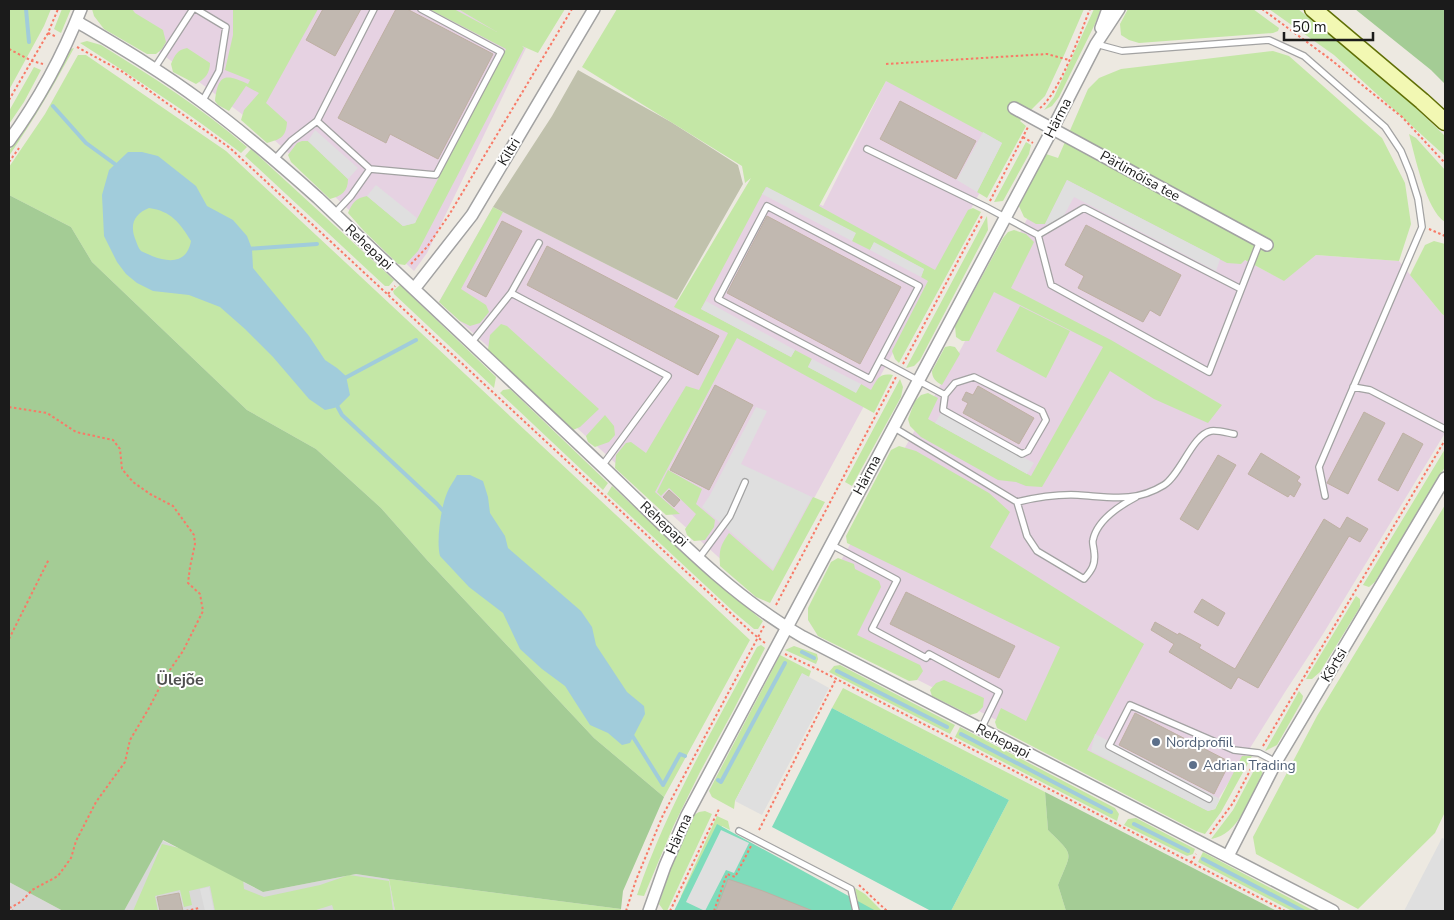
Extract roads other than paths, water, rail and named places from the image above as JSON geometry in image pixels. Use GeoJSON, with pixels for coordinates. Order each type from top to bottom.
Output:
{"type":"FeatureCollection","features":[{"type":"Feature","properties":{"kind":"main road"},"geometry":{"type":"LineString","coordinates":[[1313,9],[1393,75],[1445,122]]}},
{"type":"Feature","properties":{"kind":"street"},"geometry":{"type":"LineString","coordinates":[[9,141],[54,68],[81,9]]}},
{"type":"Feature","properties":{"kind":"street","name":"Kiltri"},"geometry":{"type":"LineString","coordinates":[[414,289],[472,215],[594,9]]}},
{"type":"Feature","properties":{"kind":"street","name":"Härma"},"geometry":{"type":"LineString","coordinates":[[1096,44],[1108,9]]}},
{"type":"Feature","properties":{"kind":"street","name":"Härma"},"geometry":{"type":"LineString","coordinates":[[648,911],[687,815],[1096,44],[1119,9]]}},
{"type":"Feature","properties":{"kind":"street","name":"Rehepapi"},"geometry":{"type":"LineString","coordinates":[[76,21],[202,102],[274,160],[334,214],[699,558],[753,604],[787,627],[1333,911]]}},
{"type":"Feature","properties":{"kind":"street","name":"Pärlimõisa tee"},"geometry":{"type":"LineString","coordinates":[[1014,108],[1263,243]]}},
{"type":"Feature","properties":{"kind":"street","name":"Kõrtsi"},"geometry":{"type":"LineString","coordinates":[[1228,856],[1276,762],[1445,478]]}},
{"type":"Feature","properties":{"kind":"lane"},"geometry":{"type":"LineString","coordinates":[[154,70],[195,9],[226,27],[219,71],[202,102]]}},
{"type":"Feature","properties":{"kind":"lane"},"geometry":{"type":"LineString","coordinates":[[274,160],[291,141],[317,121],[374,9]]}},
{"type":"Feature","properties":{"kind":"lane"},"geometry":{"type":"LineString","coordinates":[[317,121],[370,168],[436,175],[501,52],[421,9]]}},
{"type":"Feature","properties":{"kind":"lane"},"geometry":{"type":"LineString","coordinates":[[1096,44],[1122,51],[1268,40],[1304,56],[1385,127],[1401,150],[1418,199],[1422,227],[1319,467],[1325,496]]}},
{"type":"Feature","properties":{"kind":"lane"},"geometry":{"type":"LineString","coordinates":[[867,149],[986,207],[1038,235],[1051,285],[1209,372],[1241,290],[1263,243]]}},
{"type":"Feature","properties":{"kind":"lane"},"geometry":{"type":"LineString","coordinates":[[334,214],[351,196],[370,168]]}},
{"type":"Feature","properties":{"kind":"lane"},"geometry":{"type":"LineString","coordinates":[[767,206],[919,286],[880,360],[870,379],[718,298],[767,206]]}},
{"type":"Feature","properties":{"kind":"lane"},"geometry":{"type":"LineString","coordinates":[[1038,235],[1084,208],[1241,290]]}},
{"type":"Feature","properties":{"kind":"lane"},"geometry":{"type":"LineString","coordinates":[[471,343],[511,294],[539,243]]}},
{"type":"Feature","properties":{"kind":"lane"},"geometry":{"type":"LineString","coordinates":[[511,294],[668,376],[602,466]]}},
{"type":"Feature","properties":{"kind":"lane"},"geometry":{"type":"LineString","coordinates":[[880,360],[945,395]]}},
{"type":"Feature","properties":{"kind":"lane"},"geometry":{"type":"LineString","coordinates":[[974,377],[1042,411],[1046,420],[1028,451],[1022,454],[943,410],[945,395],[954,383],[974,377]]}},
{"type":"Feature","properties":{"kind":"lane"},"geometry":{"type":"LineString","coordinates":[[1353,387],[1370,390],[1445,429]]}},
{"type":"Feature","properties":{"kind":"lane"},"geometry":{"type":"LineString","coordinates":[[893,427],[1017,502],[1027,536],[1037,551],[1084,579],[1092,570],[1096,559],[1093,541],[1098,529],[1121,504],[1165,485],[1176,473],[1198,440],[1211,431],[1234,434]]}},
{"type":"Feature","properties":{"kind":"lane"},"geometry":{"type":"LineString","coordinates":[[699,558],[730,516],[745,482]]}},
{"type":"Feature","properties":{"kind":"lane"},"geometry":{"type":"LineString","coordinates":[[1017,502],[1042,496],[1136,497]]}},
{"type":"Feature","properties":{"kind":"lane"},"geometry":{"type":"LineString","coordinates":[[830,544],[897,580],[872,629],[926,658],[929,654],[1000,692],[981,729]]}},
{"type":"Feature","properties":{"kind":"lane"},"geometry":{"type":"LineString","coordinates":[[1209,799],[1109,746],[1130,705],[1234,750],[1259,753],[1276,762]]}},
{"type":"Feature","properties":{"kind":"lane"},"geometry":{"type":"LineString","coordinates":[[739,831],[851,889],[856,911]]}},
{"type":"Feature","properties":{"kind":"water"},"geometry":{"type":"Polygon","coordinates":[[[128,152],[142,152],[158,156],[196,186],[207,206],[233,220],[247,236],[252,249],[253,268],[309,336],[325,360],[346,376],[350,395],[339,406],[325,410],[309,399],[273,357],[220,307],[189,295],[153,291],[137,283],[126,274],[117,262],[104,236],[102,195],[109,170],[128,152]],[[149,208],[144,210],[134,221],[133,230],[139,248],[141,251],[165,260],[182,257],[186,254],[191,241],[174,219],[149,208]]]}},
{"type":"Feature","properties":{"kind":"water"},"geometry":{"type":"Polygon","coordinates":[[[457,475],[470,475],[483,481],[490,513],[505,536],[508,548],[581,611],[592,627],[596,645],[627,692],[644,706],[645,714],[630,743],[622,745],[608,733],[590,725],[565,686],[520,649],[503,613],[469,587],[440,556],[439,533],[443,507],[448,491],[457,475]]]}},
{"type":"Feature","properties":{"kind":"waterway"},"geometry":{"type":"LineString","coordinates":[[26,9],[29,42]]}},
{"type":"Feature","properties":{"kind":"waterway"},"geometry":{"type":"LineString","coordinates":[[53,106],[86,143],[119,167]]}},
{"type":"Feature","properties":{"kind":"waterway"},"geometry":{"type":"LineString","coordinates":[[247,249],[317,244]]}},
{"type":"Feature","properties":{"kind":"waterway"},"geometry":{"type":"LineString","coordinates":[[343,379],[416,340]]}},
{"type":"Feature","properties":{"kind":"waterway"},"geometry":{"type":"LineString","coordinates":[[336,404],[342,415],[445,513]]}},
{"type":"Feature","properties":{"kind":"waterway"},"geometry":{"type":"LineString","coordinates":[[802,652],[814,658]]}},
{"type":"Feature","properties":{"kind":"waterway"},"geometry":{"type":"LineString","coordinates":[[718,780],[721,782],[785,663]]}},
{"type":"Feature","properties":{"kind":"waterway"},"geometry":{"type":"LineString","coordinates":[[837,671],[947,727]]}},
{"type":"Feature","properties":{"kind":"waterway"},"geometry":{"type":"LineString","coordinates":[[630,732],[663,785],[680,754],[685,756]]}},
{"type":"Feature","properties":{"kind":"waterway"},"geometry":{"type":"LineString","coordinates":[[961,734],[1111,812]]}},
{"type":"Feature","properties":{"kind":"waterway"},"geometry":{"type":"LineString","coordinates":[[1134,824],[1188,851]]}},
{"type":"Feature","properties":{"kind":"waterway"},"geometry":{"type":"LineString","coordinates":[[1203,859],[1303,911]]}},
{"type":"Feature","properties":{"kind":"place","name":"Nordprofiil"},"geometry":{"type":"Point","coordinates":[1156,742]}},
{"type":"Feature","properties":{"kind":"place","name":"Adrian Trading"},"geometry":{"type":"Point","coordinates":[1193,765]}},
{"type":"Feature","properties":{"kind":"district","name":"Ülejõe"},"geometry":{"type":"Point","coordinates":[180,680]}}]}
